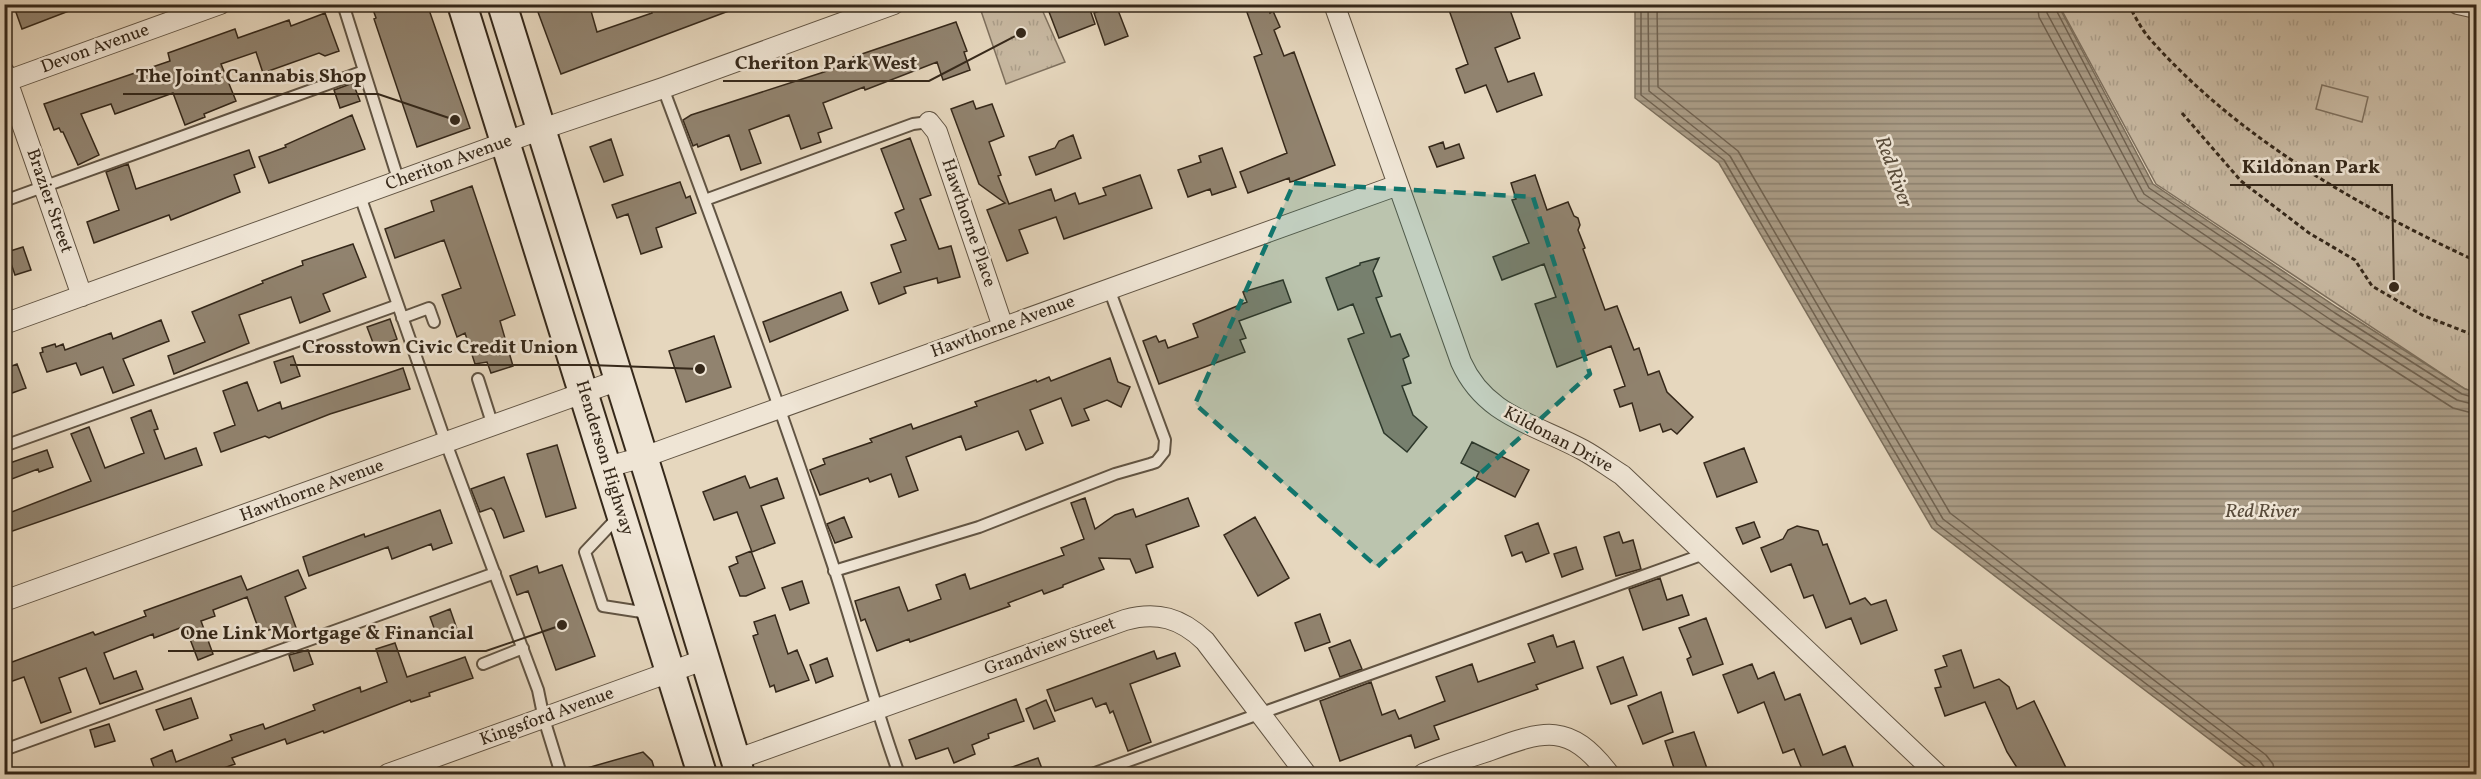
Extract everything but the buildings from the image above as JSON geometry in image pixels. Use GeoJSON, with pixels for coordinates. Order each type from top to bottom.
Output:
{"type":"FeatureCollection","features":[{"type":"Feature","properties":{"kind":"main road","name":"Henderson Highway"},"geometry":{"type":"LineString","coordinates":[[462,4],[702,774]]}},
{"type":"Feature","properties":{"kind":"main road","name":"Henderson Highway"},"geometry":{"type":"LineString","coordinates":[[502,4],[644,457],[737,767]]}},
{"type":"Feature","properties":{"kind":"street","name":"Devon Avenue"},"geometry":{"type":"LineString","coordinates":[[6,78],[220,4]]}},
{"type":"Feature","properties":{"kind":"street","name":"Cheriton Avenue"},"geometry":{"type":"LineString","coordinates":[[4,324],[894,4]]}},
{"type":"Feature","properties":{"kind":"street","name":"Kildonan Drive"},"geometry":{"type":"LineString","coordinates":[[1334,4],[1461,362],[1479,393],[1498,408],[1584,451],[1622,475],[1937,774]]}},
{"type":"Feature","properties":{"kind":"street"},"geometry":{"type":"LineString","coordinates":[[2458,4],[2476,8]]}},
{"type":"Feature","properties":{"kind":"street","name":"Brazier Street"},"geometry":{"type":"LineString","coordinates":[[6,78],[82,296]]}},
{"type":"Feature","properties":{"kind":"street","name":"Hawthorne Place"},"geometry":{"type":"LineString","coordinates":[[928,122],[937,132],[1003,327]]}},
{"type":"Feature","properties":{"kind":"street","name":"Hawthorne Avenue"},"geometry":{"type":"LineString","coordinates":[[607,467],[644,457],[1398,185]]}},
{"type":"Feature","properties":{"kind":"street","name":"Hawthorne Avenue"},"geometry":{"type":"LineString","coordinates":[[4,601],[619,380]]}},
{"type":"Feature","properties":{"kind":"street","name":"Grandview Street"},"geometry":{"type":"LineString","coordinates":[[737,767],[877,709],[1125,620],[1148,615],[1173,618],[1205,641],[1306,774]]}},
{"type":"Feature","properties":{"kind":"street","name":"Kingsford Avenue"},"geometry":{"type":"LineString","coordinates":[[388,774],[706,659]]}},
{"type":"Feature","properties":{"kind":"street"},"geometry":{"type":"LineString","coordinates":[[1423,774],[1526,738],[1549,734],[1560,735],[1581,744],[1597,758],[1609,774]]}},
{"type":"Feature","properties":{"kind":"lane"},"geometry":{"type":"LineString","coordinates":[[343,4],[399,182]]}},
{"type":"Feature","properties":{"kind":"lane"},"geometry":{"type":"LineString","coordinates":[[4,201],[364,71]]}},
{"type":"Feature","properties":{"kind":"lane"},"geometry":{"type":"LineString","coordinates":[[663,88],[778,408],[834,571],[899,774]]}},
{"type":"Feature","properties":{"kind":"lane"},"geometry":{"type":"LineString","coordinates":[[705,200],[913,124],[928,122]]}},
{"type":"Feature","properties":{"kind":"lane"},"geometry":{"type":"LineString","coordinates":[[360,196],[446,443],[540,696],[544,719],[561,774]]}},
{"type":"Feature","properties":{"kind":"lane"},"geometry":{"type":"LineString","coordinates":[[834,571],[979,527],[1115,474],[1150,464],[1161,457],[1166,446],[1165,440],[1109,289]]}},
{"type":"Feature","properties":{"kind":"lane"},"geometry":{"type":"LineString","coordinates":[[4,446],[398,306]]}},
{"type":"Feature","properties":{"kind":"lane"},"geometry":{"type":"LineString","coordinates":[[402,318],[429,308],[434,322]]}},
{"type":"Feature","properties":{"kind":"lane"},"geometry":{"type":"LineString","coordinates":[[477,380],[493,426]]}},
{"type":"Feature","properties":{"kind":"lane"},"geometry":{"type":"LineString","coordinates":[[621,514],[585,552],[603,606],[652,614]]}},
{"type":"Feature","properties":{"kind":"lane"},"geometry":{"type":"LineString","coordinates":[[1092,774],[1704,554]]}},
{"type":"Feature","properties":{"kind":"lane"},"geometry":{"type":"LineString","coordinates":[[4,750],[495,573]]}},
{"type":"Feature","properties":{"kind":"lane"},"geometry":{"type":"LineString","coordinates":[[483,664],[523,648]]}},
{"type":"Feature","properties":{"kind":"path"},"geometry":{"type":"LineString","coordinates":[[2128,4],[2148,38],[2226,114],[2313,176],[2426,238],[2476,261]]}},
{"type":"Feature","properties":{"kind":"path"},"geometry":{"type":"LineString","coordinates":[[2182,113],[2241,181],[2309,233],[2355,260],[2372,286],[2422,315],[2476,336]]}},
{"type":"Feature","properties":{"kind":"highlighted area"},"geometry":{"type":"Polygon","coordinates":[[[1294,183],[1533,197],[1590,374],[1377,567],[1195,404],[1294,183]]]}},
{"type":"Feature","properties":{"kind":"green space"},"geometry":{"type":"Polygon","coordinates":[[[979,5],[1040,5],[1065,62],[1006,84],[979,5]]]}},
{"type":"Feature","properties":{"kind":"green space"},"geometry":{"type":"Polygon","coordinates":[[[2059,5],[2476,5],[2476,392],[2465,389],[2156,184],[2059,5]]]}},
{"type":"Feature","properties":{"kind":"green space"},"geometry":{"type":"Polygon","coordinates":[[[2322,85],[2368,97],[2362,122],[2316,109],[2322,85]]]}},
{"type":"Feature","properties":{"kind":"water","name":"Red River"},"geometry":{"type":"Polygon","coordinates":[[[1635,5],[2058,5],[2153,184],[2338,308],[2465,389],[2476,392],[2476,774],[2255,774],[1932,528],[1719,163],[1635,98],[1635,5]]]}},
{"type":"Feature","properties":{"kind":"place","name":"Cheriton Park West"},"geometry":{"type":"Point","coordinates":[1021,33]}},
{"type":"Feature","properties":{"kind":"place","name":"The Joint Cannabis Shop"},"geometry":{"type":"Point","coordinates":[455,120]}},
{"type":"Feature","properties":{"kind":"place","name":"Kildonan Park"},"geometry":{"type":"Point","coordinates":[2394,287]}},
{"type":"Feature","properties":{"kind":"place","name":"Crosstown Civic Credit Union"},"geometry":{"type":"Point","coordinates":[700,369]}},
{"type":"Feature","properties":{"kind":"place","name":"One Link Mortgage & Financial"},"geometry":{"type":"Point","coordinates":[562,625]}}]}
